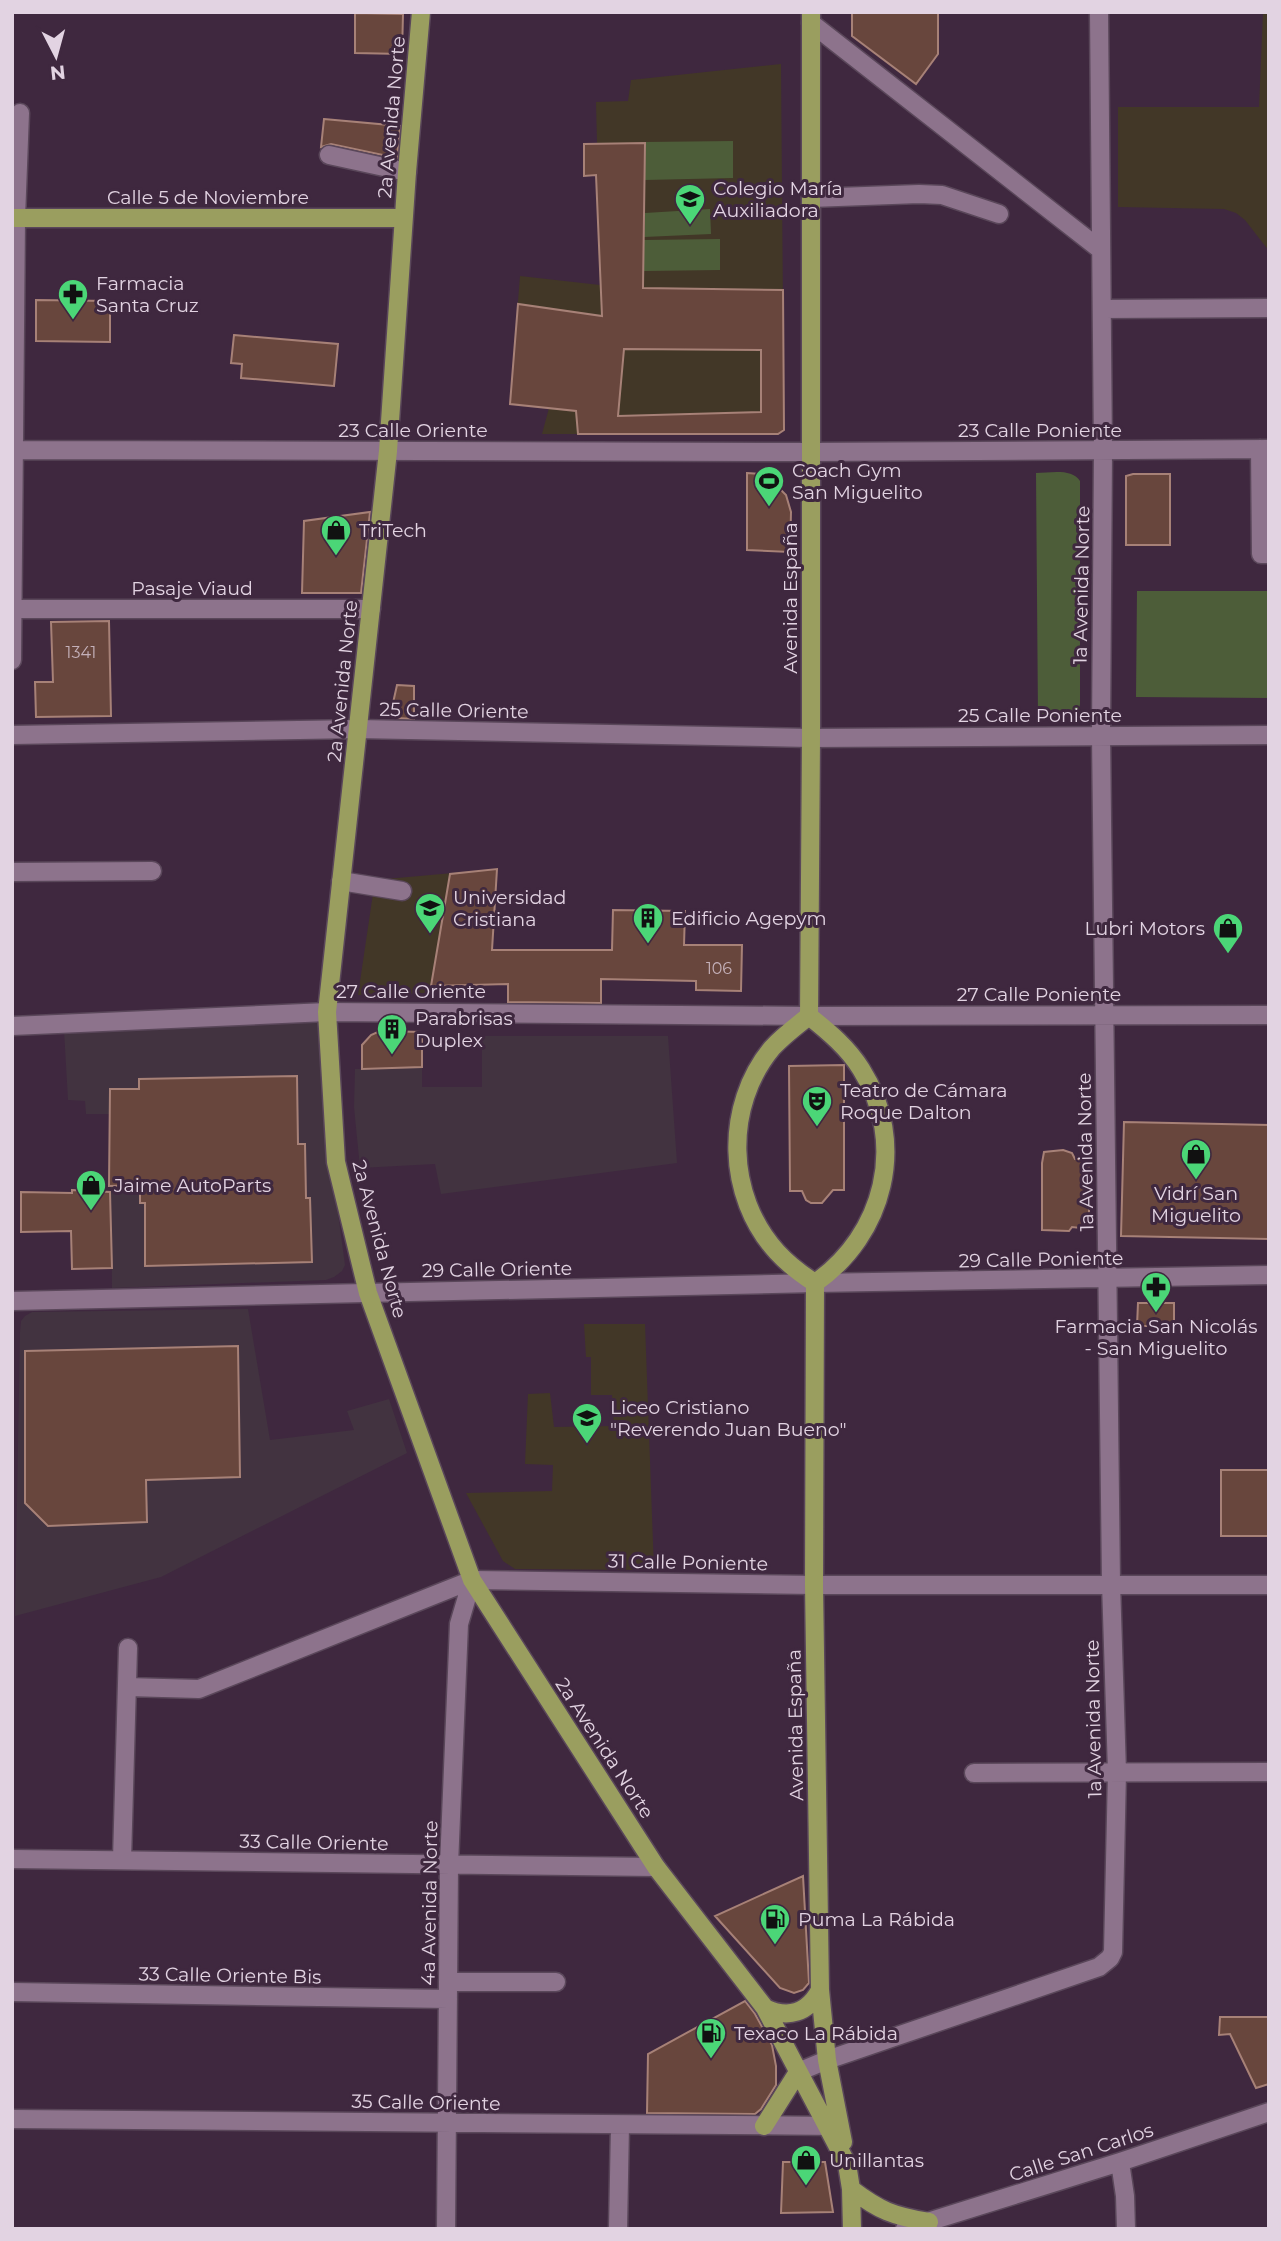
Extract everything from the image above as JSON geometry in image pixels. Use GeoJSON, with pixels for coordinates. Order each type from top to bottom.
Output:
{"type":"FeatureCollection","features":[{"type":"Feature","properties":{"kind":"main road","name":"2a Avenida Norte"},"geometry":{"type":"LineString","coordinates":[[421,12],[403,218],[388,451],[327,1012],[336,1162],[368,1293],[472,1580],[656,1867],[765,2008],[798,2072],[834,2127]]}},
{"type":"Feature","properties":{"kind":"main road","name":"Avenida España"},"geometry":{"type":"LineString","coordinates":[[809,1016],[811,17]]}},
{"type":"Feature","properties":{"kind":"main road","name":"Calle 5 de Noviembre"},"geometry":{"type":"LineString","coordinates":[[14,218],[403,218]]}},
{"type":"Feature","properties":{"kind":"main road"},"geometry":{"type":"LineString","coordinates":[[809,1016],[848,1050],[862,1070],[881,1115],[885,1139],[885,1164],[874,1211],[849,1253],[814,1283],[794,1269],[762,1232],[750,1211],[737,1163],[740,1114],[747,1091],[758,1069],[781,1040],[809,1016]]}},
{"type":"Feature","properties":{"kind":"main road","name":"Avenida España"},"geometry":{"type":"LineString","coordinates":[[814,1283],[814,1585],[820,1990],[834,2127],[847,2164],[851,2189]]}},
{"type":"Feature","properties":{"kind":"main road"},"geometry":{"type":"LineString","coordinates":[[765,2008],[786,2014],[797,2012],[814,2000],[820,1990]]}},
{"type":"Feature","properties":{"kind":"main road"},"geometry":{"type":"LineString","coordinates":[[764,2126],[789,2091],[798,2072]]}},
{"type":"Feature","properties":{"kind":"main road"},"geometry":{"type":"LineString","coordinates":[[851,2189],[874,2207],[897,2216],[929,2222]]}},
{"type":"Feature","properties":{"kind":"main road"},"geometry":{"type":"LineString","coordinates":[[851,2189],[852,2229]]}},
{"type":"Feature","properties":{"kind":"street","name":"1a Avenida Norte"},"geometry":{"type":"LineString","coordinates":[[798,2072],[1105,1963],[1110,1958],[1113,1946],[1117,1772],[1111,1583],[1101,735],[1103,450],[1099,12]]}},
{"type":"Feature","properties":{"kind":"street"},"geometry":{"type":"LineString","coordinates":[[811,17],[894,88],[1101,250]]}},
{"type":"Feature","properties":{"kind":"street"},"geometry":{"type":"LineString","coordinates":[[12,660],[14,218],[20,113]]}},
{"type":"Feature","properties":{"kind":"street"},"geometry":{"type":"LineString","coordinates":[[329,155],[407,172]]}},
{"type":"Feature","properties":{"kind":"street"},"geometry":{"type":"LineString","coordinates":[[811,198],[942,195],[999,214]]}},
{"type":"Feature","properties":{"kind":"street"},"geometry":{"type":"LineString","coordinates":[[1102,309],[1269,308]]}},
{"type":"Feature","properties":{"kind":"street"},"geometry":{"type":"LineString","coordinates":[[1264,449],[1261,554],[1269,554]]}},
{"type":"Feature","properties":{"kind":"street","name":"23 Calle Poniente"},"geometry":{"type":"LineString","coordinates":[[811,452],[1264,449]]}},
{"type":"Feature","properties":{"kind":"street","name":"23 Calle Oriente"},"geometry":{"type":"LineString","coordinates":[[15,450],[811,452]]}},
{"type":"Feature","properties":{"kind":"street","name":"Pasaje Viaud"},"geometry":{"type":"LineString","coordinates":[[13,609],[371,610]]}},
{"type":"Feature","properties":{"kind":"street","name":"25 Calle Oriente"},"geometry":{"type":"LineString","coordinates":[[12,735],[358,729],[811,738]]}},
{"type":"Feature","properties":{"kind":"street","name":"25 Calle Poniente"},"geometry":{"type":"LineString","coordinates":[[811,738],[1269,735]]}},
{"type":"Feature","properties":{"kind":"street"},"geometry":{"type":"LineString","coordinates":[[12,872],[152,871]]}},
{"type":"Feature","properties":{"kind":"street"},"geometry":{"type":"LineString","coordinates":[[341,881],[402,891]]}},
{"type":"Feature","properties":{"kind":"street","name":"27 Calle Oriente"},"geometry":{"type":"LineString","coordinates":[[12,1026],[327,1012],[809,1016]]}},
{"type":"Feature","properties":{"kind":"street","name":"27 Calle Poniente"},"geometry":{"type":"LineString","coordinates":[[809,1016],[1269,1015]]}},
{"type":"Feature","properties":{"kind":"street","name":"29 Calle Poniente"},"geometry":{"type":"LineString","coordinates":[[814,1283],[1269,1275]]}},
{"type":"Feature","properties":{"kind":"street","name":"29 Calle Oriente"},"geometry":{"type":"LineString","coordinates":[[12,1301],[814,1283]]}},
{"type":"Feature","properties":{"kind":"street","name":"31 Calle Poniente"},"geometry":{"type":"LineString","coordinates":[[127,1686],[199,1689],[472,1580],[814,1585],[1269,1585]]}},
{"type":"Feature","properties":{"kind":"street","name":"4a Avenida Norte"},"geometry":{"type":"LineString","coordinates":[[446,2229],[449,1865],[459,1623],[472,1580]]}},
{"type":"Feature","properties":{"kind":"street"},"geometry":{"type":"LineString","coordinates":[[121,1860],[128,1648]]}},
{"type":"Feature","properties":{"kind":"street"},"geometry":{"type":"LineString","coordinates":[[974,1773],[1269,1772]]}},
{"type":"Feature","properties":{"kind":"street","name":"33 Calle Oriente"},"geometry":{"type":"LineString","coordinates":[[12,1858],[656,1867]]}},
{"type":"Feature","properties":{"kind":"street","name":"33 Calle Oriente Bis"},"geometry":{"type":"LineString","coordinates":[[12,1992],[448,1991],[556,1982]]}},
{"type":"Feature","properties":{"kind":"street","name":"Calle San Carlos"},"geometry":{"type":"LineString","coordinates":[[905,2229],[1269,2112]]}},
{"type":"Feature","properties":{"kind":"street","name":"35 Calle Oriente"},"geometry":{"type":"LineString","coordinates":[[12,2119],[834,2127]]}},
{"type":"Feature","properties":{"kind":"street"},"geometry":{"type":"LineString","coordinates":[[618,2229],[620,2125]]}},
{"type":"Feature","properties":{"kind":"street"},"geometry":{"type":"LineString","coordinates":[[1120,2162],[1126,2229]]}},
{"type":"Feature","properties":{"kind":"shaded area"},"geometry":{"type":"Polygon","coordinates":[[[1263,12],[1269,12],[1269,251],[1245,220],[1224,209],[1118,207],[1118,107],[1259,107],[1263,12]]]}},
{"type":"Feature","properties":{"kind":"shaded area","name":"Colegio María Auxiliadora"},"geometry":{"type":"Polygon","coordinates":[[[781,64],[784,430],[770,434],[542,434],[549,408],[510,404],[520,276],[600,285],[596,176],[584,176],[584,144],[597,143],[596,102],[628,101],[631,80],[781,64]]]}},
{"type":"Feature","properties":{"kind":"shaded area","name":"Universidad Cristiana"},"geometry":{"type":"Polygon","coordinates":[[[497,869],[489,984],[431,986],[428,993],[358,995],[375,880],[497,869]]]}},
{"type":"Feature","properties":{"kind":"shaded area"},"geometry":{"type":"Polygon","coordinates":[[[318,1021],[324,1109],[345,1265],[342,1271],[326,1280],[112,1288],[110,1114],[86,1114],[85,1101],[68,1100],[64,1030],[318,1021]]]}},
{"type":"Feature","properties":{"kind":"shaded area"},"geometry":{"type":"Polygon","coordinates":[[[482,1036],[668,1036],[677,1163],[441,1194],[435,1164],[360,1168],[354,1107],[355,1069],[422,1067],[422,1087],[482,1087],[482,1036]]]}},
{"type":"Feature","properties":{"kind":"shaded area"},"geometry":{"type":"Polygon","coordinates":[[[248,1309],[270,1440],[354,1430],[347,1411],[389,1399],[407,1453],[161,1577],[15,1616],[21,1321],[32,1312],[248,1309]]]}},
{"type":"Feature","properties":{"kind":"shaded area","name":"Liceo Cristiano \"Reverendo Juan Bueno\""},"geometry":{"type":"Polygon","coordinates":[[[584,1324],[645,1324],[654,1570],[515,1569],[503,1561],[466,1493],[552,1491],[553,1465],[525,1464],[528,1394],[550,1393],[554,1427],[614,1426],[612,1395],[591,1395],[591,1357],[586,1357],[584,1324]]]}},
{"type":"Feature","properties":{"kind":"green space"},"geometry":{"type":"Polygon","coordinates":[[[733,141],[733,178],[645,180],[645,142],[733,141]]]}},
{"type":"Feature","properties":{"kind":"green space"},"geometry":{"type":"Polygon","coordinates":[[[710,209],[711,234],[644,237],[645,213],[710,209]]]}},
{"type":"Feature","properties":{"kind":"green space"},"geometry":{"type":"Polygon","coordinates":[[[720,239],[720,270],[644,271],[644,240],[720,239]]]}},
{"type":"Feature","properties":{"kind":"green space"},"geometry":{"type":"Polygon","coordinates":[[[1036,473],[1072,474],[1080,481],[1080,704],[1079,710],[1067,717],[1038,717],[1036,473]]]}},
{"type":"Feature","properties":{"kind":"green space"},"geometry":{"type":"Polygon","coordinates":[[[1137,591],[1269,591],[1269,698],[1136,697],[1137,591]]]}},
{"type":"Feature","properties":{"kind":"building"},"geometry":{"type":"Polygon","coordinates":[[[852,12],[938,12],[938,54],[916,84],[852,36],[852,12]]]}},
{"type":"Feature","properties":{"kind":"building"},"geometry":{"type":"Polygon","coordinates":[[[355,13],[403,14],[402,54],[355,53],[355,13]]]}},
{"type":"Feature","properties":{"kind":"building"},"geometry":{"type":"Polygon","coordinates":[[[324,119],[400,126],[397,158],[331,144],[321,147],[324,119]]]}},
{"type":"Feature","properties":{"kind":"building"},"geometry":{"type":"Polygon","coordinates":[[[645,143],[643,288],[783,290],[784,430],[778,434],[578,434],[576,411],[510,404],[518,304],[602,316],[596,175],[584,176],[584,144],[645,143]],[[624,349],[618,416],[761,412],[761,350],[624,349]]]}},
{"type":"Feature","properties":{"kind":"building","name":"Farmacia Santa Cruz"},"geometry":{"type":"Polygon","coordinates":[[[36,300],[110,301],[110,342],[36,341],[36,300]]]}},
{"type":"Feature","properties":{"kind":"building"},"geometry":{"type":"Polygon","coordinates":[[[234,335],[338,344],[334,386],[241,378],[242,364],[231,363],[234,335]]]}},
{"type":"Feature","properties":{"kind":"building","name":"Coach Gym San Miguelito"},"geometry":{"type":"Polygon","coordinates":[[[747,473],[761,474],[770,479],[786,495],[791,512],[790,552],[747,550],[747,473]]]}},
{"type":"Feature","properties":{"kind":"building"},"geometry":{"type":"Polygon","coordinates":[[[1170,474],[1170,545],[1126,545],[1126,476],[1170,474]]]}},
{"type":"Feature","properties":{"kind":"building","name":"TriTech"},"geometry":{"type":"Polygon","coordinates":[[[370,512],[361,593],[302,593],[304,521],[370,512]]]}},
{"type":"Feature","properties":{"kind":"building"},"geometry":{"type":"Polygon","coordinates":[[[109,621],[111,716],[36,717],[35,682],[53,682],[51,622],[109,621]]]}},
{"type":"Feature","properties":{"kind":"building"},"geometry":{"type":"Polygon","coordinates":[[[397,685],[414,686],[414,719],[396,718],[391,712],[397,685]]]}},
{"type":"Feature","properties":{"kind":"building"},"geometry":{"type":"Polygon","coordinates":[[[497,869],[492,950],[612,950],[613,910],[685,911],[684,945],[742,945],[741,991],[696,990],[696,981],[601,979],[601,1003],[508,1002],[508,984],[431,986],[450,874],[497,869]]]}},
{"type":"Feature","properties":{"kind":"building","name":"Parabrisas Duplex"},"geometry":{"type":"Polygon","coordinates":[[[380,1031],[422,1032],[422,1067],[362,1069],[362,1045],[371,1035],[380,1031]]]}},
{"type":"Feature","properties":{"kind":"building","name":"Teatro de Cámara Roque Dalton"},"geometry":{"type":"Polygon","coordinates":[[[844,1065],[844,1190],[833,1190],[822,1203],[811,1203],[806,1200],[802,1191],[790,1191],[789,1066],[844,1065]]]}},
{"type":"Feature","properties":{"kind":"building"},"geometry":{"type":"Polygon","coordinates":[[[297,1076],[298,1144],[305,1144],[306,1198],[310,1198],[312,1262],[145,1266],[145,1203],[140,1203],[140,1185],[109,1186],[110,1089],[139,1089],[139,1079],[297,1076]]]}},
{"type":"Feature","properties":{"kind":"building","name":"Vidrí San Miguelito"},"geometry":{"type":"Polygon","coordinates":[[[1124,1122],[1269,1125],[1269,1239],[1121,1236],[1124,1122]]]}},
{"type":"Feature","properties":{"kind":"building"},"geometry":{"type":"Polygon","coordinates":[[[1063,1150],[1072,1153],[1075,1159],[1089,1160],[1089,1229],[1072,1227],[1069,1231],[1042,1230],[1044,1152],[1063,1150]]]}},
{"type":"Feature","properties":{"kind":"building","name":"Jaime AutoParts"},"geometry":{"type":"Polygon","coordinates":[[[72,1190],[110,1192],[112,1268],[72,1269],[71,1231],[21,1232],[21,1192],[72,1193],[72,1190]]]}},
{"type":"Feature","properties":{"kind":"building","name":"Farmacia San Nicolás - San Miguelito"},"geometry":{"type":"Polygon","coordinates":[[[1138,1303],[1174,1303],[1174,1326],[1137,1326],[1138,1303]]]}},
{"type":"Feature","properties":{"kind":"building"},"geometry":{"type":"Polygon","coordinates":[[[238,1346],[240,1477],[146,1480],[147,1522],[48,1526],[25,1503],[25,1351],[238,1346]]]}},
{"type":"Feature","properties":{"kind":"building"},"geometry":{"type":"Polygon","coordinates":[[[1221,1470],[1269,1470],[1269,1536],[1221,1536],[1221,1470]]]}},
{"type":"Feature","properties":{"kind":"building","name":"Puma La Rábida"},"geometry":{"type":"Polygon","coordinates":[[[803,1876],[809,1983],[803,1990],[794,1993],[780,1988],[715,1916],[803,1876]]]}},
{"type":"Feature","properties":{"kind":"building","name":"Texaco La Rábida"},"geometry":{"type":"Polygon","coordinates":[[[745,2001],[772,2045],[776,2066],[776,2085],[761,2109],[755,2114],[647,2113],[648,2054],[745,2001]]]}},
{"type":"Feature","properties":{"kind":"building"},"geometry":{"type":"Polygon","coordinates":[[[1220,2017],[1269,2017],[1269,2084],[1256,2088],[1230,2034],[1219,2035],[1220,2017]]]}},
{"type":"Feature","properties":{"kind":"building","name":"Unillantas"},"geometry":{"type":"Polygon","coordinates":[[[783,2162],[825,2162],[833,2212],[781,2213],[783,2162]]]}},
{"type":"Feature","properties":{"kind":"place","name":"Colegio María Auxiliadora"},"geometry":{"type":"Point","coordinates":[690,226]}},
{"type":"Feature","properties":{"kind":"place","name":"Farmacia Santa Cruz"},"geometry":{"type":"Point","coordinates":[73,321]}},
{"type":"Feature","properties":{"kind":"place","name":"Coach Gym San Miguelito"},"geometry":{"type":"Point","coordinates":[769,508]}},
{"type":"Feature","properties":{"kind":"place","name":"TriTech"},"geometry":{"type":"Point","coordinates":[336,557]}},
{"type":"Feature","properties":{"kind":"place","name":"Universidad Cristiana"},"geometry":{"type":"Point","coordinates":[430,935]}},
{"type":"Feature","properties":{"kind":"place","name":"Edificio Agepym"},"geometry":{"type":"Point","coordinates":[648,945]}},
{"type":"Feature","properties":{"kind":"place","name":"Lubri Motors"},"geometry":{"type":"Point","coordinates":[1228,955]}},
{"type":"Feature","properties":{"kind":"place","name":"Parabrisas Duplex"},"geometry":{"type":"Point","coordinates":[392,1056]}},
{"type":"Feature","properties":{"kind":"place","name":"Teatro de Cámara Roque Dalton"},"geometry":{"type":"Point","coordinates":[817,1128]}},
{"type":"Feature","properties":{"kind":"place","name":"Vidrí San Miguelito"},"geometry":{"type":"Point","coordinates":[1196,1181]}},
{"type":"Feature","properties":{"kind":"place","name":"Jaime AutoParts"},"geometry":{"type":"Point","coordinates":[91,1212]}},
{"type":"Feature","properties":{"kind":"place","name":"Farmacia San Nicolás - San Miguelito"},"geometry":{"type":"Point","coordinates":[1156,1314]}},
{"type":"Feature","properties":{"kind":"place","name":"Liceo Cristiano \"Reverendo Juan Bueno\""},"geometry":{"type":"Point","coordinates":[587,1445]}},
{"type":"Feature","properties":{"kind":"place","name":"Puma La Rábida"},"geometry":{"type":"Point","coordinates":[775,1946]}},
{"type":"Feature","properties":{"kind":"place","name":"Texaco La Rábida"},"geometry":{"type":"Point","coordinates":[711,2060]}},
{"type":"Feature","properties":{"kind":"place","name":"Unillantas"},"geometry":{"type":"Point","coordinates":[806,2187]}}]}
